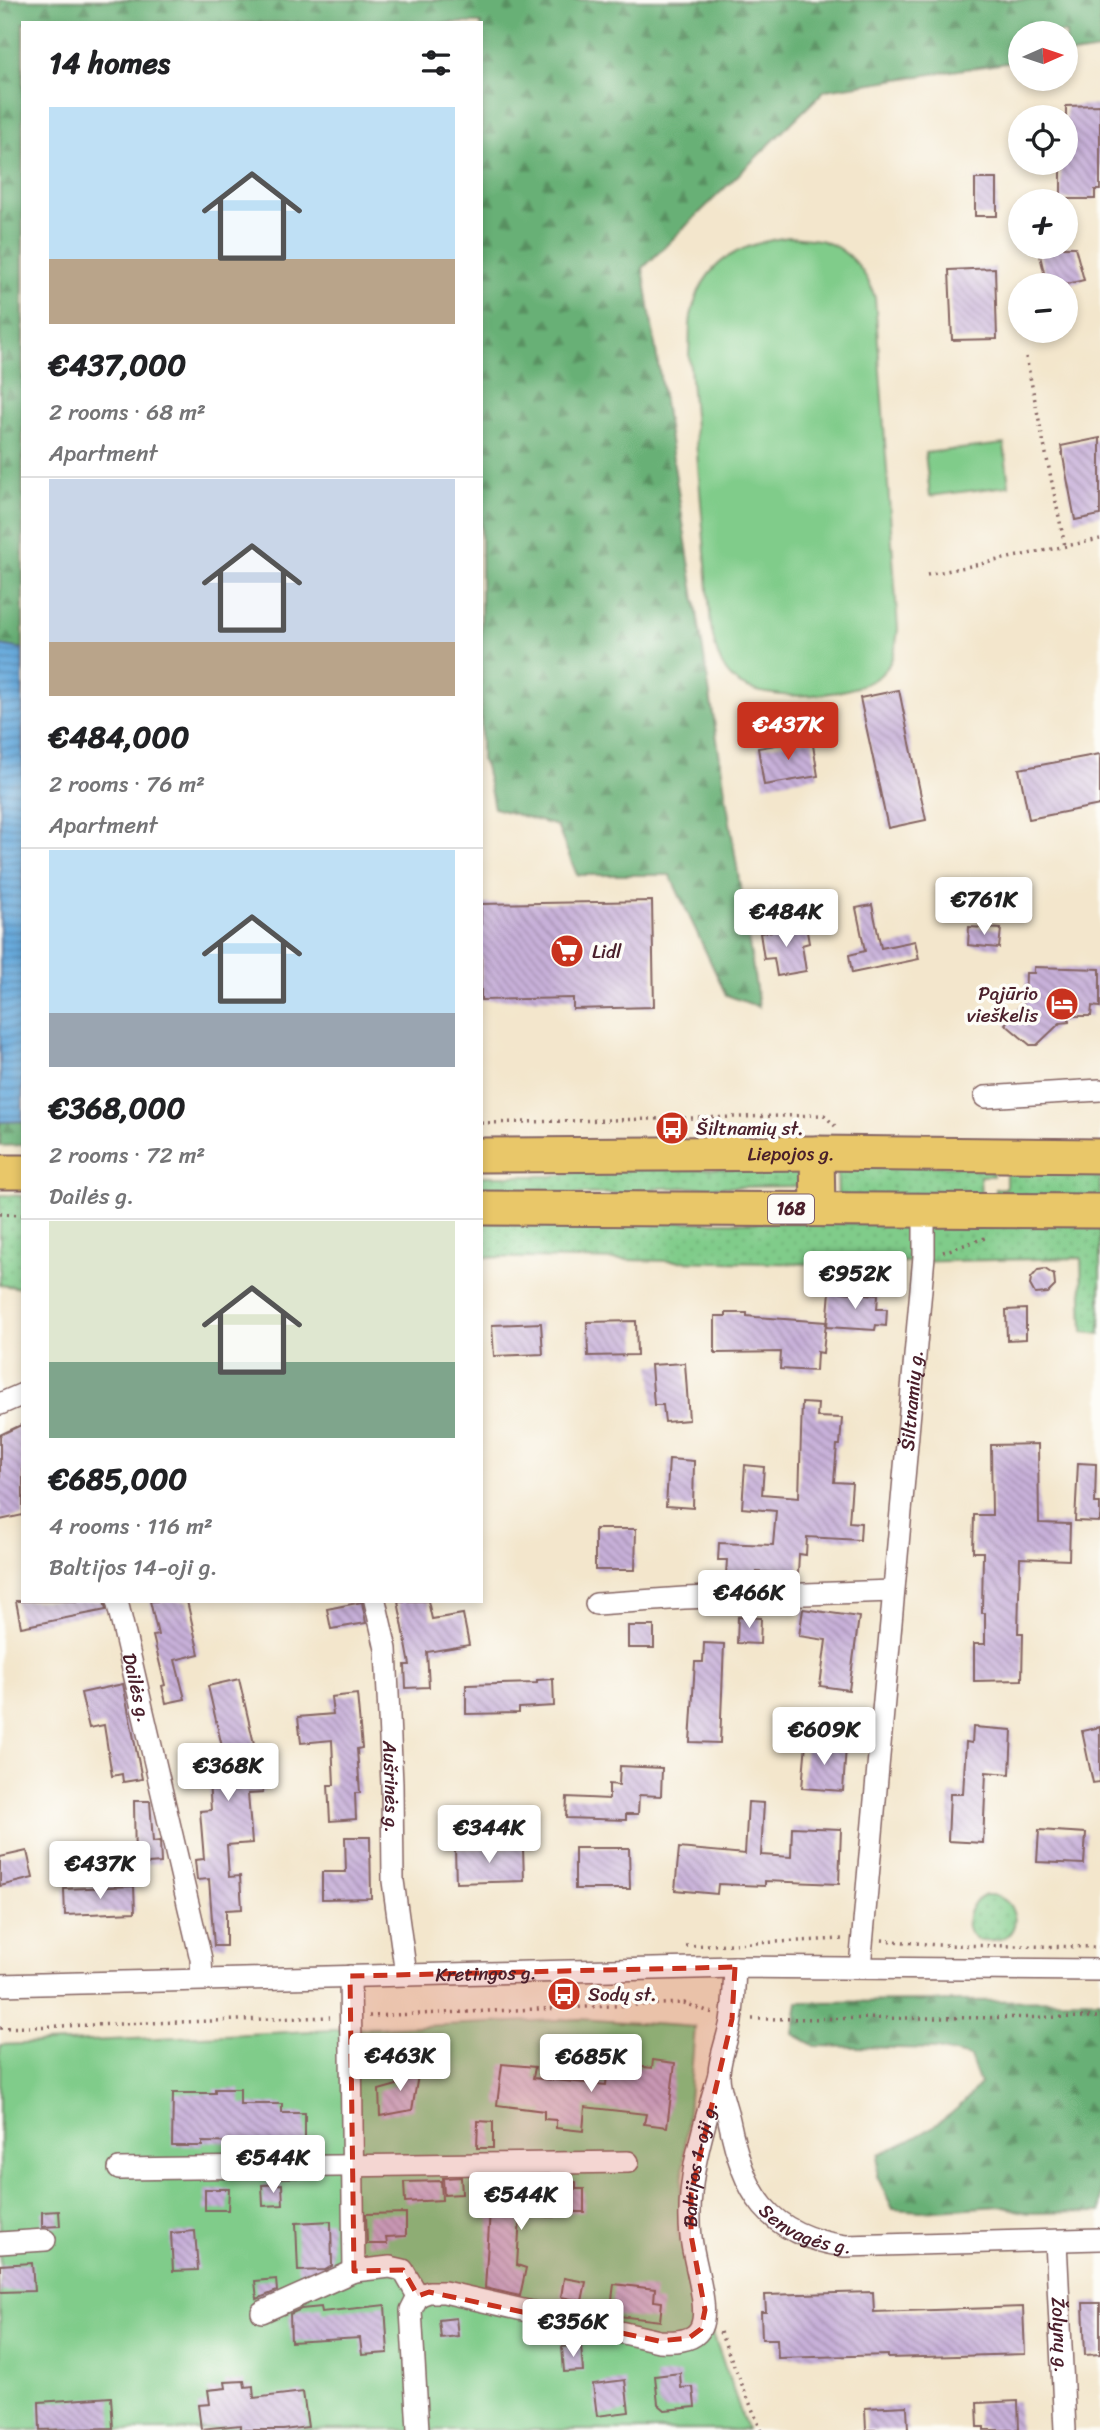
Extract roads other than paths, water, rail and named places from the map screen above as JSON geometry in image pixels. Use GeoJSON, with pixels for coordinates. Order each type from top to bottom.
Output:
{"type":"FeatureCollection","features":[{"type":"Feature","properties":{"kind":"main road","name":"Liepojos g."},"geometry":{"type":"LineString","coordinates":[[483,1155],[829,1142],[1100,1156]]}},
{"type":"Feature","properties":{"kind":"main road"},"geometry":{"type":"LineString","coordinates":[[818,1209],[829,1142]]}},
{"type":"Feature","properties":{"kind":"main road"},"geometry":{"type":"LineString","coordinates":[[0,1172],[21,1172]]}},
{"type":"Feature","properties":{"kind":"main road","name":"168"},"geometry":{"type":"LineString","coordinates":[[483,1208],[1100,1211]]}},
{"type":"Feature","properties":{"kind":"street"},"geometry":{"type":"LineString","coordinates":[[985,1097],[1100,1090]]}},
{"type":"Feature","properties":{"kind":"street","name":"Šiltnamių g."},"geometry":{"type":"LineString","coordinates":[[860,1967],[924,1256],[924,1211]]}},
{"type":"Feature","properties":{"kind":"street"},"geometry":{"type":"LineString","coordinates":[[0,1404],[21,1395]]}},
{"type":"Feature","properties":{"kind":"street"},"geometry":{"type":"LineString","coordinates":[[596,1604],[684,1598],[893,1591]]}},
{"type":"Feature","properties":{"kind":"street","name":"Dailės g."},"geometry":{"type":"LineString","coordinates":[[117,1603],[201,1959],[202,1979]]}},
{"type":"Feature","properties":{"kind":"street","name":"Aušrinės g."},"geometry":{"type":"LineString","coordinates":[[375,1603],[386,1649],[393,1881],[406,1975]]}},
{"type":"Feature","properties":{"kind":"street","name":"Kretingos g."},"geometry":{"type":"LineString","coordinates":[[0,1985],[735,1967],[1100,1970]]}},
{"type":"Feature","properties":{"kind":"street","name":"Senvagės g."},"geometry":{"type":"LineString","coordinates":[[735,1967],[732,2018],[719,2074],[736,2154],[747,2184],[764,2208],[789,2229],[820,2242],[845,2246],[1100,2239]]}},
{"type":"Feature","properties":{"kind":"street"},"geometry":{"type":"LineString","coordinates":[[350,1976],[354,2271]]}},
{"type":"Feature","properties":{"kind":"street","name":"Baltijos 1-oji g."},"geometry":{"type":"LineString","coordinates":[[418,2296],[429,2292],[444,2292],[659,2341],[674,2342],[689,2338],[701,2329],[705,2309],[691,2235],[691,2194],[704,2128],[719,2074]]}},
{"type":"Feature","properties":{"kind":"street"},"geometry":{"type":"LineString","coordinates":[[120,2169],[628,2162]]}},
{"type":"Feature","properties":{"kind":"street"},"geometry":{"type":"LineString","coordinates":[[0,2243],[45,2240]]}},
{"type":"Feature","properties":{"kind":"street","name":"Žolynų g."},"geometry":{"type":"LineString","coordinates":[[1056,2241],[1065,2430]]}},
{"type":"Feature","properties":{"kind":"street"},"geometry":{"type":"LineString","coordinates":[[262,2312],[354,2271],[390,2267],[402,2270],[418,2296],[411,2310],[410,2329],[418,2430]]}},
{"type":"Feature","properties":{"kind":"water"},"geometry":{"type":"Polygon","coordinates":[[[0,645],[21,649],[21,1121],[0,1122],[0,645]]]}},
{"type":"Feature","properties":{"kind":"place","name":"Lidl"},"geometry":{"type":"Point","coordinates":[567,951]}},
{"type":"Feature","properties":{"kind":"place","name":"Pajūrio vieškelis"},"geometry":{"type":"Point","coordinates":[1062,1004]}},
{"type":"Feature","properties":{"kind":"place","name":"Šiltnamių st."},"geometry":{"type":"Point","coordinates":[672,1128]}},
{"type":"Feature","properties":{"kind":"place","name":"Sodų st."},"geometry":{"type":"Point","coordinates":[564,1994]}}]}
